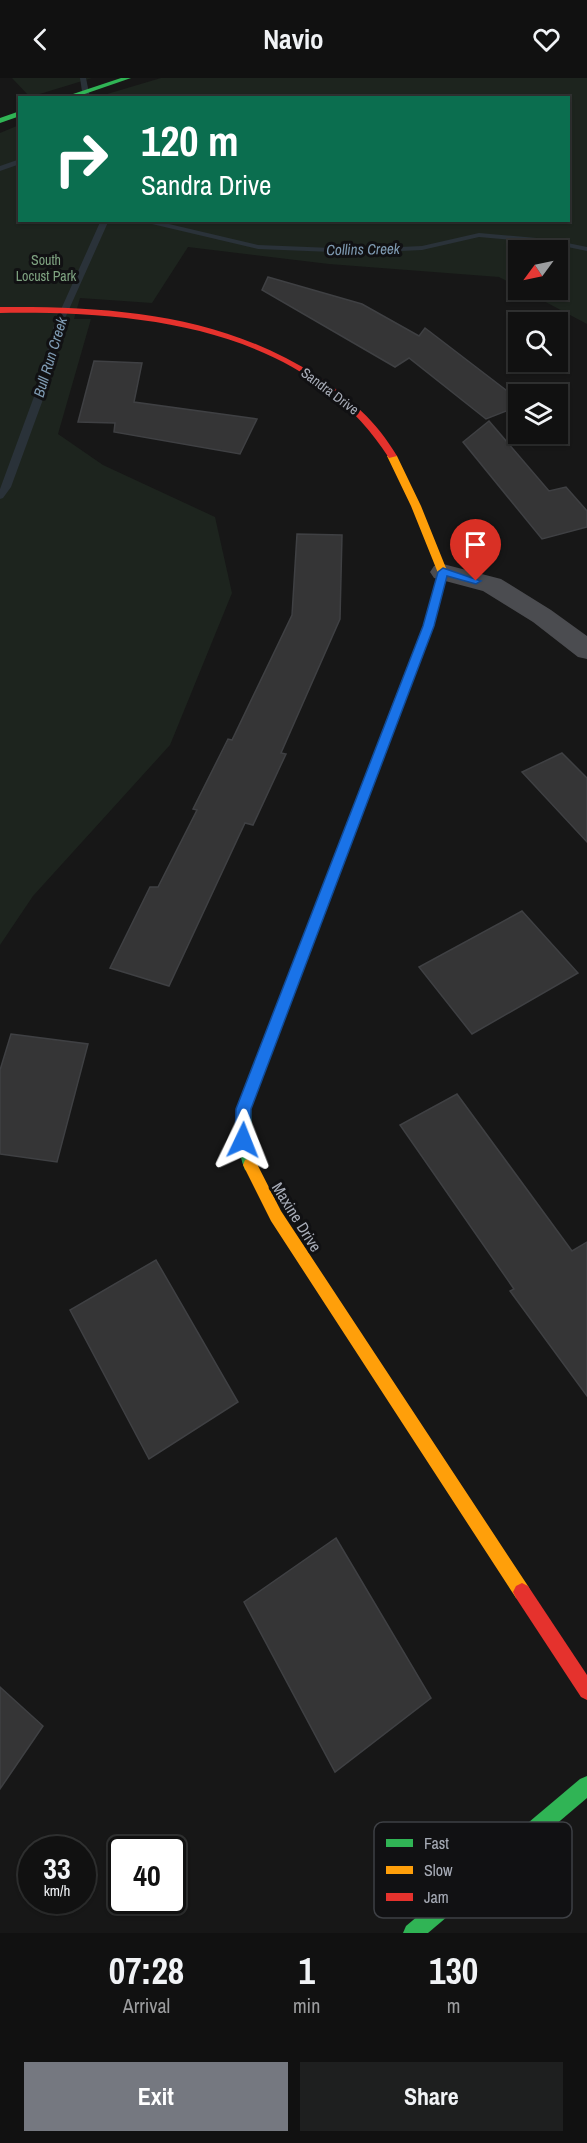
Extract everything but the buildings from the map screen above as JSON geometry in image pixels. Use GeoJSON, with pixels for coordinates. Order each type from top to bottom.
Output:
{"type":"FeatureCollection","features":[{"type":"Feature","properties":{"kind":"street"},"geometry":{"type":"LineString","coordinates":[[70,96],[124,79]]}},
{"type":"Feature","properties":{"kind":"street"},"geometry":{"type":"LineString","coordinates":[[0,121],[18,114]]}},
{"type":"Feature","properties":{"kind":"street","name":"Sandra Drive"},"geometry":{"type":"LineString","coordinates":[[0,310],[42,307],[139,313],[220,331],[279,356],[335,391],[374,426],[393,454],[408,484],[423,527],[443,572]]}},
{"type":"Feature","properties":{"kind":"street"},"geometry":{"type":"LineString","coordinates":[[443,572],[492,585],[542,616],[587,650]]}},
{"type":"Feature","properties":{"kind":"street","name":"Maxine Drive"},"geometry":{"type":"LineString","coordinates":[[443,572],[428,626],[243,1109],[243,1140],[252,1175],[276,1216],[587,1691]]}},
{"type":"Feature","properties":{"kind":"street"},"geometry":{"type":"LineString","coordinates":[[544,1822],[587,1786]]}},
{"type":"Feature","properties":{"kind":"street"},"geometry":{"type":"LineString","coordinates":[[413,1933],[431,1918]]}},
{"type":"Feature","properties":{"kind":"green space"},"geometry":{"type":"Polygon","coordinates":[[[12,78],[92,78],[33,96],[29,96],[12,78]]]}},
{"type":"Feature","properties":{"kind":"green space","name":"South Locust Park"},"geometry":{"type":"Polygon","coordinates":[[[161,78],[587,78],[587,324],[542,300],[568,300],[568,240],[508,240],[508,282],[499,277],[329,264],[188,247],[152,303],[80,298],[74,319],[91,319],[58,434],[103,465],[215,517],[232,593],[170,745],[33,896],[0,945],[0,133],[18,125],[18,222],[570,222],[570,96],[100,96],[161,78]]]}},
{"type":"Feature","properties":{"kind":"waterway","name":"Collins Creek"},"geometry":{"type":"LineString","coordinates":[[83,78],[87,96]]}},
{"type":"Feature","properties":{"kind":"waterway"},"geometry":{"type":"LineString","coordinates":[[0,169],[18,162]]}},
{"type":"Feature","properties":{"kind":"waterway","name":"Bull Run Creek"},"geometry":{"type":"LineString","coordinates":[[0,496],[6,487],[44,383],[58,325],[104,222]]}},
{"type":"Feature","properties":{"kind":"waterway","name":"Collins Creek"},"geometry":{"type":"LineString","coordinates":[[148,222],[258,247],[357,251],[422,248],[479,235],[548,241],[587,249]]}},
{"type":"Feature","properties":{"kind":"traffic: fast"},"geometry":{"type":"LineString","coordinates":[[70,96],[128,78]]}},
{"type":"Feature","properties":{"kind":"traffic: fast"},"geometry":{"type":"LineString","coordinates":[[0,121],[18,114]]}},
{"type":"Feature","properties":{"kind":"traffic: fast"},"geometry":{"type":"LineString","coordinates":[[250,1165],[245,1140],[244,1109],[394,716]]}},
{"type":"Feature","properties":{"kind":"traffic: fast"},"geometry":{"type":"LineString","coordinates":[[544,1822],[587,1786]]}},
{"type":"Feature","properties":{"kind":"traffic: fast"},"geometry":{"type":"LineString","coordinates":[[413,1933],[431,1918]]}},
{"type":"Feature","properties":{"kind":"traffic: slow"},"geometry":{"type":"LineString","coordinates":[[392,456],[416,506],[443,573],[428,626],[394,716]]}},
{"type":"Feature","properties":{"kind":"traffic: slow"},"geometry":{"type":"LineString","coordinates":[[250,1165],[276,1216],[522,1592]]}},
{"type":"Feature","properties":{"kind":"traffic: jam"},"geometry":{"type":"LineString","coordinates":[[0,310],[129,314],[212,331],[252,345],[290,363],[336,394],[372,427],[392,456]]}},
{"type":"Feature","properties":{"kind":"traffic: jam"},"geometry":{"type":"LineString","coordinates":[[522,1592],[587,1691]]}},
{"type":"Feature","properties":{"kind":"route"},"geometry":{"type":"LineString","coordinates":[[243,1140],[243,1109],[428,626],[443,572],[476,581]]}}]}
